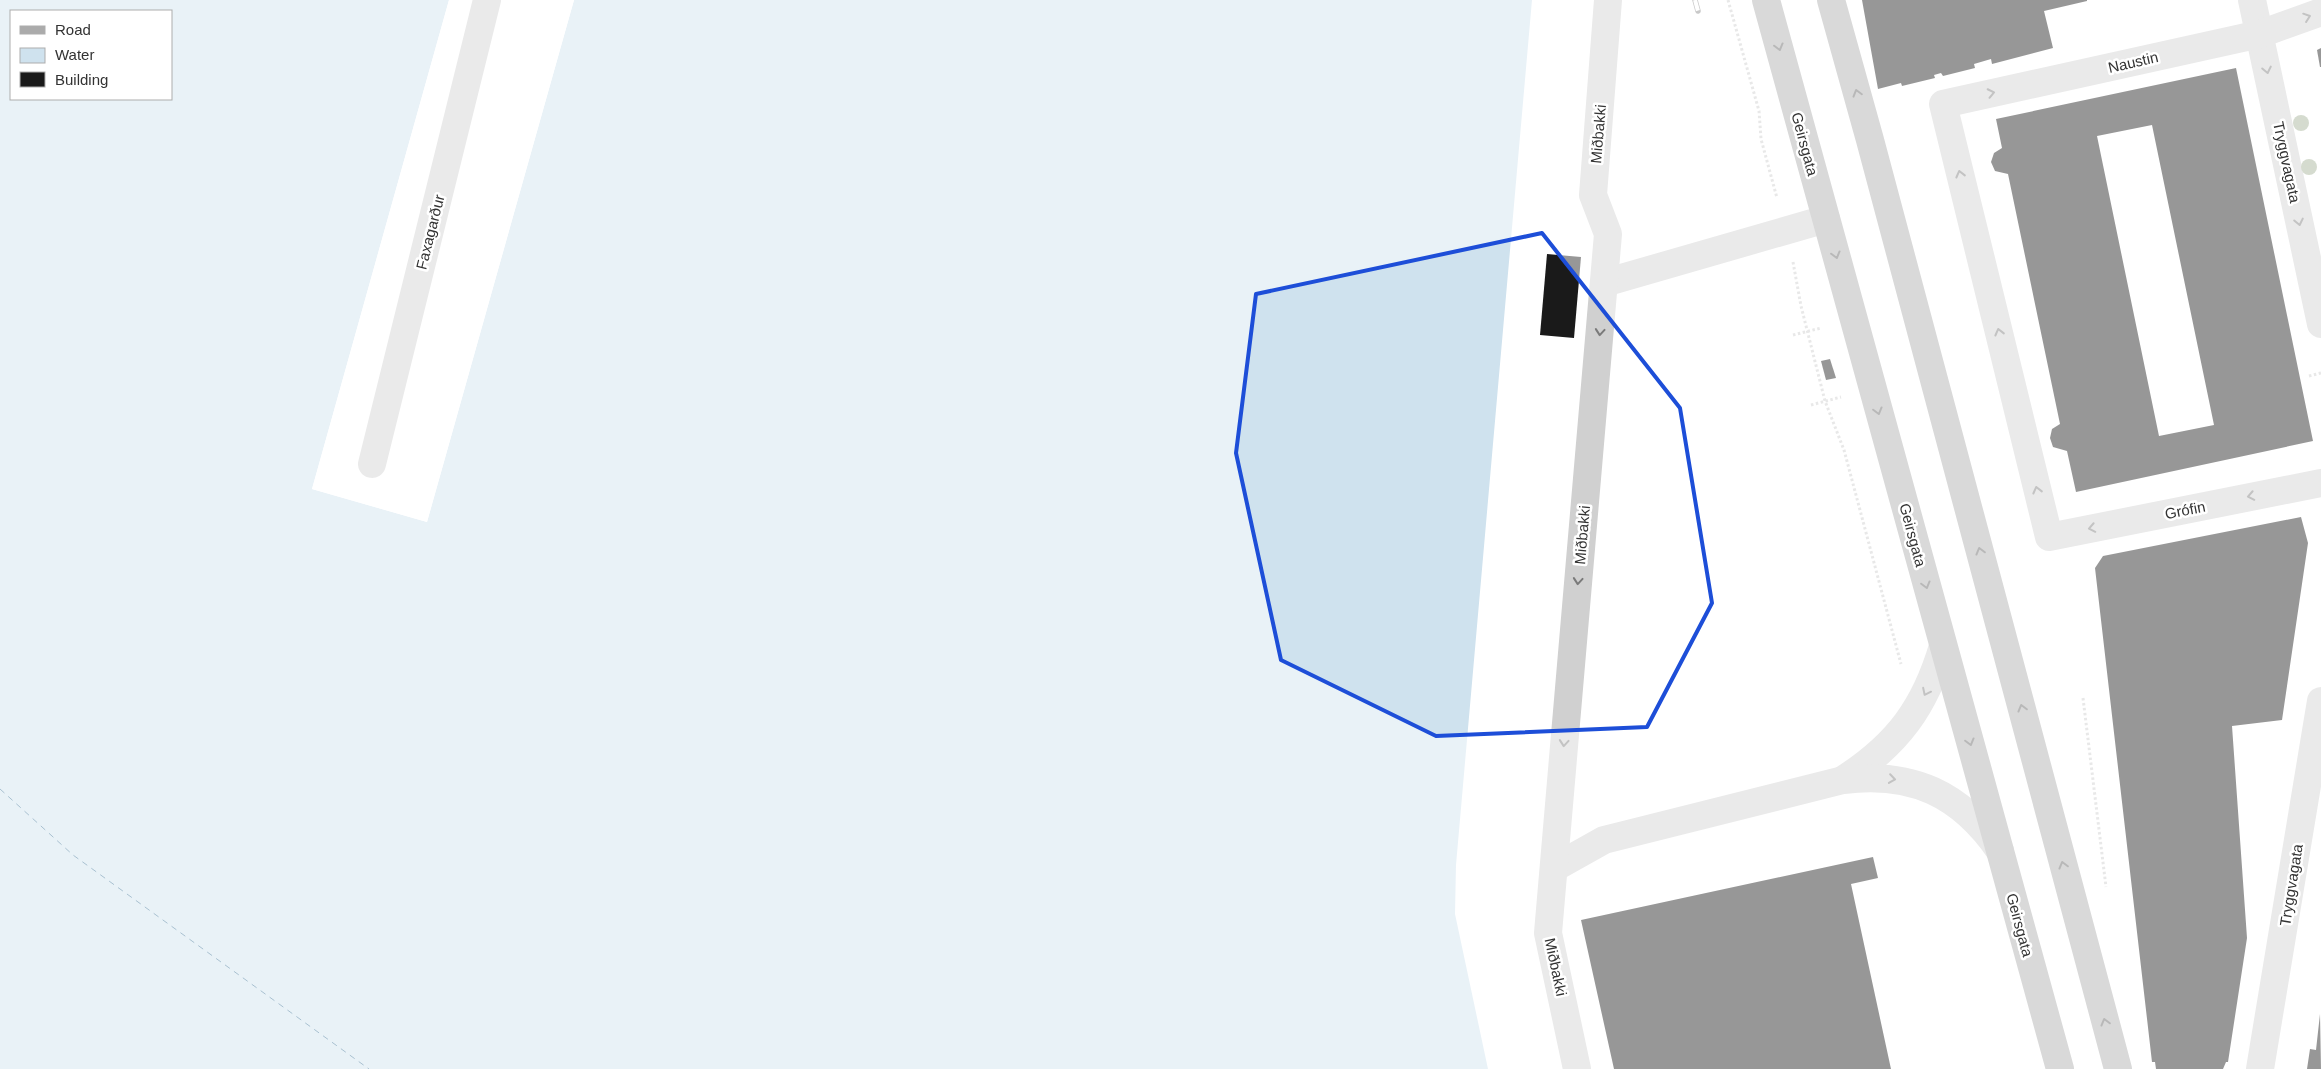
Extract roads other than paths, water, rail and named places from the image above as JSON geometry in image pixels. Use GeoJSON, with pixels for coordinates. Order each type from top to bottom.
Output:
{"type":"FeatureCollection","features":[{"type":"Feature","properties":{"kind":"main road","name":"Geirsgata"},"geometry":{"type":"LineString","coordinates":[[1766,0],[2060,1069]]}},
{"type":"Feature","properties":{"kind":"main road"},"geometry":{"type":"LineString","coordinates":[[1831,0],[2118,1069]]}},
{"type":"Feature","properties":{"kind":"street","name":"Faxagarður"},"geometry":{"type":"LineString","coordinates":[[372,464],[487,0]]}},
{"type":"Feature","properties":{"kind":"street","name":"Miðbakki"},"geometry":{"type":"LineString","coordinates":[[1577,1069],[1548,933],[1608,234],[1593,195],[1608,0]]}},
{"type":"Feature","properties":{"kind":"street","name":"Tryggvagata"},"geometry":{"type":"LineString","coordinates":[[2252,0],[2321,324]]}},
{"type":"Feature","properties":{"kind":"street","name":"Naustin"},"geometry":{"type":"LineString","coordinates":[[2048,537],[1943,104],[2260,34],[2321,12]]}},
{"type":"Feature","properties":{"kind":"street"},"geometry":{"type":"LineString","coordinates":[[1604,283],[1826,219]]}},
{"type":"Feature","properties":{"kind":"street","name":"Grófin"},"geometry":{"type":"LineString","coordinates":[[2048,537],[2321,482]]}},
{"type":"Feature","properties":{"kind":"street"},"geometry":{"type":"LineString","coordinates":[[1843,780],[1880,754],[1904,728],[1926,693],[1944,646]]}},
{"type":"Feature","properties":{"kind":"street","name":"Tryggvagata"},"geometry":{"type":"LineString","coordinates":[[2260,1069],[2321,701]]}},
{"type":"Feature","properties":{"kind":"street"},"geometry":{"type":"LineString","coordinates":[[1554,868],[1604,840],[1843,780],[1867,777],[1891,778],[1915,783],[1956,803],[1973,817],[2000,851]]}},
{"type":"Feature","properties":{"kind":"water"},"geometry":{"type":"Polygon","coordinates":[[[0,0],[449,0],[312,489],[427,522],[574,0],[1532,0],[1456,865],[1455,914],[1488,1069],[0,1069],[0,0]]]}},
{"type":"Feature","properties":{"kind":"railway"},"geometry":{"type":"LineString","coordinates":[[1695,0],[1698,11]]}}]}
